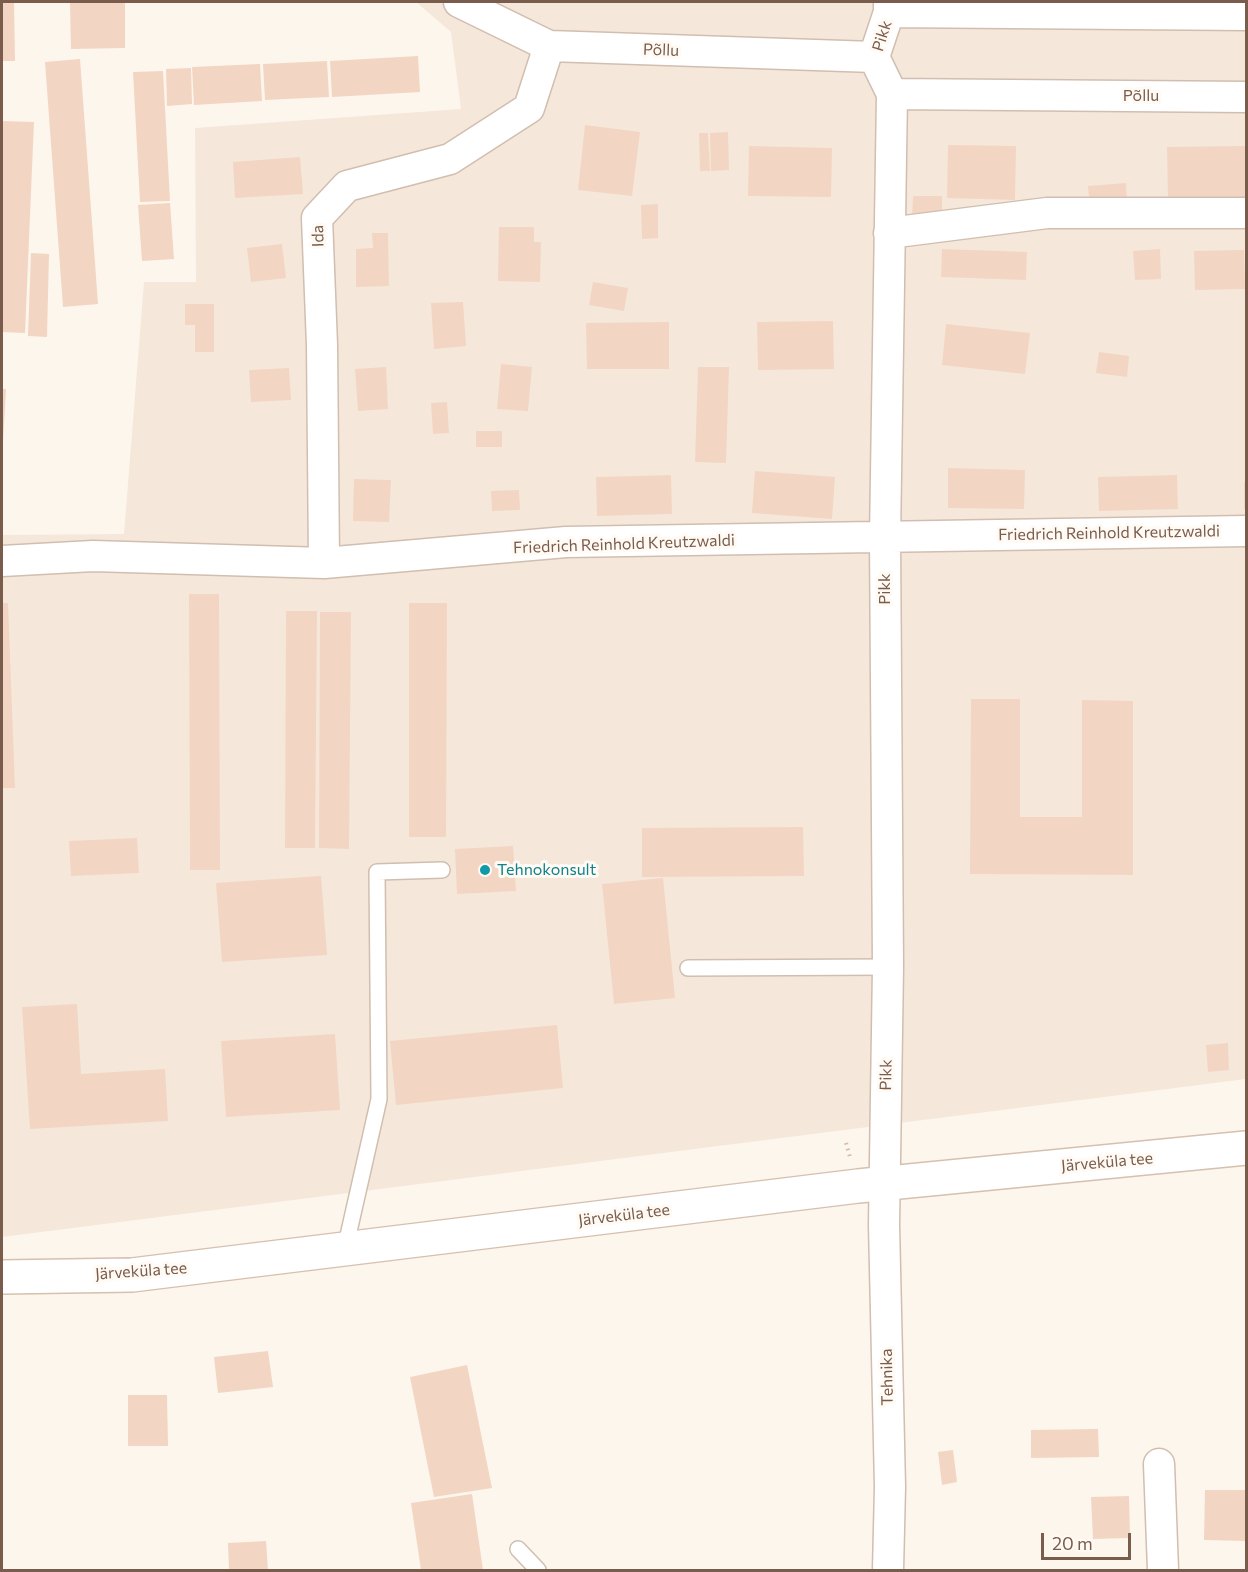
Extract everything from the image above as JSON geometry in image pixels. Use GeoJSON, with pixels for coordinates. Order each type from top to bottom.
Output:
{"type":"FeatureCollection","features":[{"type":"Feature","properties":{"kind":"main road","name":"Järveküla tee"},"geometry":{"type":"LineString","coordinates":[[2,1277],[132,1275],[885,1183],[1246,1148]]}},
{"type":"Feature","properties":{"kind":"street","name":"Põllu"},"geometry":{"type":"LineString","coordinates":[[459,2],[549,46],[874,57]]}},
{"type":"Feature","properties":{"kind":"street"},"geometry":{"type":"LineString","coordinates":[[889,7],[1246,15]]}},
{"type":"Feature","properties":{"kind":"street","name":"Pikk"},"geometry":{"type":"LineString","coordinates":[[885,1183],[888,967],[885,538],[892,94],[874,57],[889,7]]}},
{"type":"Feature","properties":{"kind":"street","name":"Ida"},"geometry":{"type":"LineString","coordinates":[[324,562],[322,345],[317,218],[346,186],[450,159],[529,108],[549,46]]}},
{"type":"Feature","properties":{"kind":"street","name":"Põllu"},"geometry":{"type":"LineString","coordinates":[[892,94],[1246,97]]}},
{"type":"Feature","properties":{"kind":"street"},"geometry":{"type":"LineString","coordinates":[[889,233],[1047,213],[1246,213]]}},
{"type":"Feature","properties":{"kind":"street","name":"Friedrich Reinhold Kreutzwaldi"},"geometry":{"type":"LineString","coordinates":[[2,561],[93,556],[324,562],[566,542],[1246,531]]}},
{"type":"Feature","properties":{"kind":"street","name":"Tehnika"},"geometry":{"type":"LineString","coordinates":[[885,1183],[890,1488],[888,1570]]}},
{"type":"Feature","properties":{"kind":"street"},"geometry":{"type":"LineString","coordinates":[[1159,1464],[1163,1570]]}},
{"type":"Feature","properties":{"kind":"lane"},"geometry":{"type":"LineString","coordinates":[[345,1249],[379,1099],[377,872],[442,870]]}},
{"type":"Feature","properties":{"kind":"lane"},"geometry":{"type":"LineString","coordinates":[[688,968],[888,967]]}},
{"type":"Feature","properties":{"kind":"lane"},"geometry":{"type":"LineString","coordinates":[[518,1549],[538,1570]]}},
{"type":"Feature","properties":{"kind":"shaded area"},"geometry":{"type":"Polygon","coordinates":[[[416,2],[1246,2],[1246,1079],[2,1237],[2,535],[124,534],[144,282],[196,282],[195,128],[461,109],[451,32],[416,2]]]}},
{"type":"Feature","properties":{"kind":"building"},"geometry":{"type":"Polygon","coordinates":[[[2,2],[14,2],[15,61],[2,61],[2,2]]]}},
{"type":"Feature","properties":{"kind":"building"},"geometry":{"type":"Polygon","coordinates":[[[70,2],[125,2],[125,48],[71,49],[70,2]]]}},
{"type":"Feature","properties":{"kind":"building"},"geometry":{"type":"Polygon","coordinates":[[[418,56],[420,92],[332,97],[330,61],[418,56]]]}},
{"type":"Feature","properties":{"kind":"building"},"geometry":{"type":"Polygon","coordinates":[[[80,59],[98,304],[63,307],[45,62],[80,59]]]}},
{"type":"Feature","properties":{"kind":"building"},"geometry":{"type":"Polygon","coordinates":[[[327,61],[329,97],[265,100],[263,64],[327,61]]]}},
{"type":"Feature","properties":{"kind":"building"},"geometry":{"type":"Polygon","coordinates":[[[260,64],[262,101],[194,105],[192,67],[260,64]]]}},
{"type":"Feature","properties":{"kind":"building"},"geometry":{"type":"Polygon","coordinates":[[[191,68],[192,104],[167,106],[166,69],[191,68]]]}},
{"type":"Feature","properties":{"kind":"building"},"geometry":{"type":"Polygon","coordinates":[[[163,71],[170,201],[140,202],[133,72],[163,71]]]}},
{"type":"Feature","properties":{"kind":"building"},"geometry":{"type":"Polygon","coordinates":[[[2,121],[34,122],[25,333],[2,332],[2,121]]]}},
{"type":"Feature","properties":{"kind":"building"},"geometry":{"type":"Polygon","coordinates":[[[585,125],[640,132],[632,196],[578,190],[585,125]]]}},
{"type":"Feature","properties":{"kind":"building"},"geometry":{"type":"Polygon","coordinates":[[[728,132],[729,170],[711,171],[710,133],[728,132]]]}},
{"type":"Feature","properties":{"kind":"building"},"geometry":{"type":"Polygon","coordinates":[[[699,133],[708,133],[710,171],[700,171],[699,133]]]}},
{"type":"Feature","properties":{"kind":"building"},"geometry":{"type":"Polygon","coordinates":[[[948,145],[1016,146],[1015,200],[947,198],[948,145]]]}},
{"type":"Feature","properties":{"kind":"building"},"geometry":{"type":"Polygon","coordinates":[[[749,146],[832,148],[831,197],[748,196],[749,146]]]}},
{"type":"Feature","properties":{"kind":"building"},"geometry":{"type":"Polygon","coordinates":[[[1246,146],[1246,199],[1168,200],[1167,147],[1246,146]]]}},
{"type":"Feature","properties":{"kind":"building"},"geometry":{"type":"Polygon","coordinates":[[[300,157],[303,194],[235,198],[233,162],[300,157]]]}},
{"type":"Feature","properties":{"kind":"building"},"geometry":{"type":"Polygon","coordinates":[[[1126,183],[1127,205],[1090,208],[1088,186],[1126,183]]]}},
{"type":"Feature","properties":{"kind":"building"},"geometry":{"type":"Polygon","coordinates":[[[913,196],[942,196],[942,217],[912,217],[913,196]]]}},
{"type":"Feature","properties":{"kind":"building"},"geometry":{"type":"Polygon","coordinates":[[[170,203],[174,259],[142,261],[138,205],[170,203]]]}},
{"type":"Feature","properties":{"kind":"building"},"geometry":{"type":"Polygon","coordinates":[[[658,204],[658,238],[642,239],[641,205],[658,204]]]}},
{"type":"Feature","properties":{"kind":"building"},"geometry":{"type":"Polygon","coordinates":[[[499,227],[534,227],[534,242],[541,242],[540,282],[498,281],[499,227]]]}},
{"type":"Feature","properties":{"kind":"building"},"geometry":{"type":"Polygon","coordinates":[[[372,233],[388,233],[389,286],[356,287],[356,249],[373,248],[372,233]]]}},
{"type":"Feature","properties":{"kind":"building"},"geometry":{"type":"Polygon","coordinates":[[[282,244],[286,278],[251,282],[247,248],[282,244]]]}},
{"type":"Feature","properties":{"kind":"building"},"geometry":{"type":"Polygon","coordinates":[[[942,249],[1027,252],[1026,280],[941,277],[942,249]]]}},
{"type":"Feature","properties":{"kind":"building"},"geometry":{"type":"Polygon","coordinates":[[[1160,249],[1161,279],[1135,280],[1133,251],[1160,249]]]}},
{"type":"Feature","properties":{"kind":"building"},"geometry":{"type":"Polygon","coordinates":[[[1244,250],[1245,289],[1195,290],[1194,251],[1244,250]]]}},
{"type":"Feature","properties":{"kind":"building"},"geometry":{"type":"Polygon","coordinates":[[[31,253],[49,254],[47,337],[28,336],[31,253]]]}},
{"type":"Feature","properties":{"kind":"building"},"geometry":{"type":"Polygon","coordinates":[[[593,282],[628,288],[624,311],[589,305],[593,282]]]}},
{"type":"Feature","properties":{"kind":"building"},"geometry":{"type":"Polygon","coordinates":[[[463,302],[466,346],[434,349],[431,303],[463,302]]]}},
{"type":"Feature","properties":{"kind":"building"},"geometry":{"type":"Polygon","coordinates":[[[185,304],[214,304],[214,352],[195,352],[195,325],[185,325],[185,304]]]}},
{"type":"Feature","properties":{"kind":"building"},"geometry":{"type":"Polygon","coordinates":[[[833,321],[834,369],[758,370],[757,322],[833,321]]]}},
{"type":"Feature","properties":{"kind":"building"},"geometry":{"type":"Polygon","coordinates":[[[669,322],[669,369],[587,369],[586,323],[669,322]]]}},
{"type":"Feature","properties":{"kind":"building"},"geometry":{"type":"Polygon","coordinates":[[[946,324],[1030,333],[1025,374],[942,365],[946,324]]]}},
{"type":"Feature","properties":{"kind":"building"},"geometry":{"type":"Polygon","coordinates":[[[1099,352],[1129,356],[1127,377],[1096,373],[1099,352]]]}},
{"type":"Feature","properties":{"kind":"building"},"geometry":{"type":"Polygon","coordinates":[[[501,364],[532,367],[528,411],[497,409],[501,364]]]}},
{"type":"Feature","properties":{"kind":"building"},"geometry":{"type":"Polygon","coordinates":[[[386,367],[388,409],[358,411],[355,369],[386,367]]]}},
{"type":"Feature","properties":{"kind":"building"},"geometry":{"type":"Polygon","coordinates":[[[698,367],[729,367],[726,463],[695,462],[698,367]]]}},
{"type":"Feature","properties":{"kind":"building"},"geometry":{"type":"Polygon","coordinates":[[[289,368],[291,400],[251,402],[249,370],[289,368]]]}},
{"type":"Feature","properties":{"kind":"building"},"geometry":{"type":"Polygon","coordinates":[[[2,389],[6,389],[3,443],[2,443],[2,389]]]}},
{"type":"Feature","properties":{"kind":"building"},"geometry":{"type":"Polygon","coordinates":[[[447,402],[449,433],[433,434],[431,403],[447,402]]]}},
{"type":"Feature","properties":{"kind":"building"},"geometry":{"type":"Polygon","coordinates":[[[476,431],[502,431],[502,447],[476,447],[476,431]]]}},
{"type":"Feature","properties":{"kind":"building"},"geometry":{"type":"Polygon","coordinates":[[[948,468],[1025,470],[1024,509],[948,508],[948,468]]]}},
{"type":"Feature","properties":{"kind":"building"},"geometry":{"type":"Polygon","coordinates":[[[755,471],[835,477],[832,519],[752,513],[755,471]]]}},
{"type":"Feature","properties":{"kind":"building"},"geometry":{"type":"Polygon","coordinates":[[[671,475],[672,514],[597,516],[596,477],[671,475]]]}},
{"type":"Feature","properties":{"kind":"building"},"geometry":{"type":"Polygon","coordinates":[[[1177,475],[1178,509],[1099,511],[1098,477],[1177,475]]]}},
{"type":"Feature","properties":{"kind":"building"},"geometry":{"type":"Polygon","coordinates":[[[354,479],[391,480],[389,522],[353,521],[354,479]]]}},
{"type":"Feature","properties":{"kind":"building"},"geometry":{"type":"Polygon","coordinates":[[[1244,482],[1246,482],[1246,509],[1244,509],[1244,482]]]}},
{"type":"Feature","properties":{"kind":"building"},"geometry":{"type":"Polygon","coordinates":[[[519,490],[520,510],[492,511],[491,491],[519,490]]]}},
{"type":"Feature","properties":{"kind":"building"},"geometry":{"type":"Polygon","coordinates":[[[189,594],[219,594],[220,870],[190,870],[189,594]]]}},
{"type":"Feature","properties":{"kind":"building"},"geometry":{"type":"Polygon","coordinates":[[[2,603],[8,603],[15,788],[2,788],[2,603]]]}},
{"type":"Feature","properties":{"kind":"building"},"geometry":{"type":"Polygon","coordinates":[[[409,603],[447,603],[446,837],[409,837],[409,603]]]}},
{"type":"Feature","properties":{"kind":"building"},"geometry":{"type":"Polygon","coordinates":[[[286,611],[317,611],[315,848],[285,848],[286,611]]]}},
{"type":"Feature","properties":{"kind":"building"},"geometry":{"type":"Polygon","coordinates":[[[320,612],[351,612],[349,849],[319,848],[320,612]]]}},
{"type":"Feature","properties":{"kind":"building"},"geometry":{"type":"Polygon","coordinates":[[[971,699],[1020,699],[1020,817],[1082,817],[1082,700],[1133,701],[1133,875],[970,874],[971,699]]]}},
{"type":"Feature","properties":{"kind":"building"},"geometry":{"type":"Polygon","coordinates":[[[803,827],[804,876],[642,877],[642,828],[803,827]]]}},
{"type":"Feature","properties":{"kind":"building"},"geometry":{"type":"Polygon","coordinates":[[[137,838],[139,873],[71,876],[69,841],[137,838]]]}},
{"type":"Feature","properties":{"kind":"building","name":"Tehnokonsult"},"geometry":{"type":"Polygon","coordinates":[[[513,846],[516,891],[457,894],[455,849],[513,846]]]}},
{"type":"Feature","properties":{"kind":"building"},"geometry":{"type":"Polygon","coordinates":[[[321,876],[327,955],[222,962],[216,883],[321,876]]]}},
{"type":"Feature","properties":{"kind":"building"},"geometry":{"type":"Polygon","coordinates":[[[663,878],[675,998],[614,1004],[602,884],[663,878]]]}},
{"type":"Feature","properties":{"kind":"building"},"geometry":{"type":"Polygon","coordinates":[[[77,1004],[81,1074],[165,1069],[168,1121],[30,1129],[22,1007],[77,1004]]]}},
{"type":"Feature","properties":{"kind":"building"},"geometry":{"type":"Polygon","coordinates":[[[557,1025],[563,1088],[396,1105],[390,1041],[557,1025]]]}},
{"type":"Feature","properties":{"kind":"building"},"geometry":{"type":"Polygon","coordinates":[[[335,1034],[340,1110],[226,1117],[221,1041],[335,1034]]]}},
{"type":"Feature","properties":{"kind":"building"},"geometry":{"type":"Polygon","coordinates":[[[1228,1043],[1229,1070],[1208,1072],[1206,1045],[1228,1043]]]}},
{"type":"Feature","properties":{"kind":"building"},"geometry":{"type":"Polygon","coordinates":[[[268,1351],[273,1387],[218,1393],[214,1357],[268,1351]]]}},
{"type":"Feature","properties":{"kind":"building"},"geometry":{"type":"Polygon","coordinates":[[[467,1365],[492,1488],[434,1497],[410,1377],[467,1365]]]}},
{"type":"Feature","properties":{"kind":"building"},"geometry":{"type":"Polygon","coordinates":[[[128,1395],[167,1395],[168,1446],[128,1446],[128,1395]]]}},
{"type":"Feature","properties":{"kind":"building"},"geometry":{"type":"Polygon","coordinates":[[[1098,1429],[1099,1457],[1031,1458],[1031,1430],[1098,1429]]]}},
{"type":"Feature","properties":{"kind":"building"},"geometry":{"type":"Polygon","coordinates":[[[953,1450],[957,1482],[942,1485],[938,1452],[953,1450]]]}},
{"type":"Feature","properties":{"kind":"building"},"geometry":{"type":"Polygon","coordinates":[[[1205,1490],[1246,1490],[1246,1541],[1204,1540],[1205,1490]]]}},
{"type":"Feature","properties":{"kind":"building"},"geometry":{"type":"Polygon","coordinates":[[[472,1494],[483,1570],[421,1570],[411,1503],[472,1494]]]}},
{"type":"Feature","properties":{"kind":"building"},"geometry":{"type":"Polygon","coordinates":[[[1129,1496],[1130,1538],[1093,1539],[1091,1497],[1129,1496]]]}},
{"type":"Feature","properties":{"kind":"building"},"geometry":{"type":"Polygon","coordinates":[[[266,1541],[268,1570],[229,1570],[228,1543],[266,1541]]]}},
{"type":"Feature","properties":{"kind":"place","name":"Tehnokonsult"},"geometry":{"type":"Point","coordinates":[485,870]}}]}
